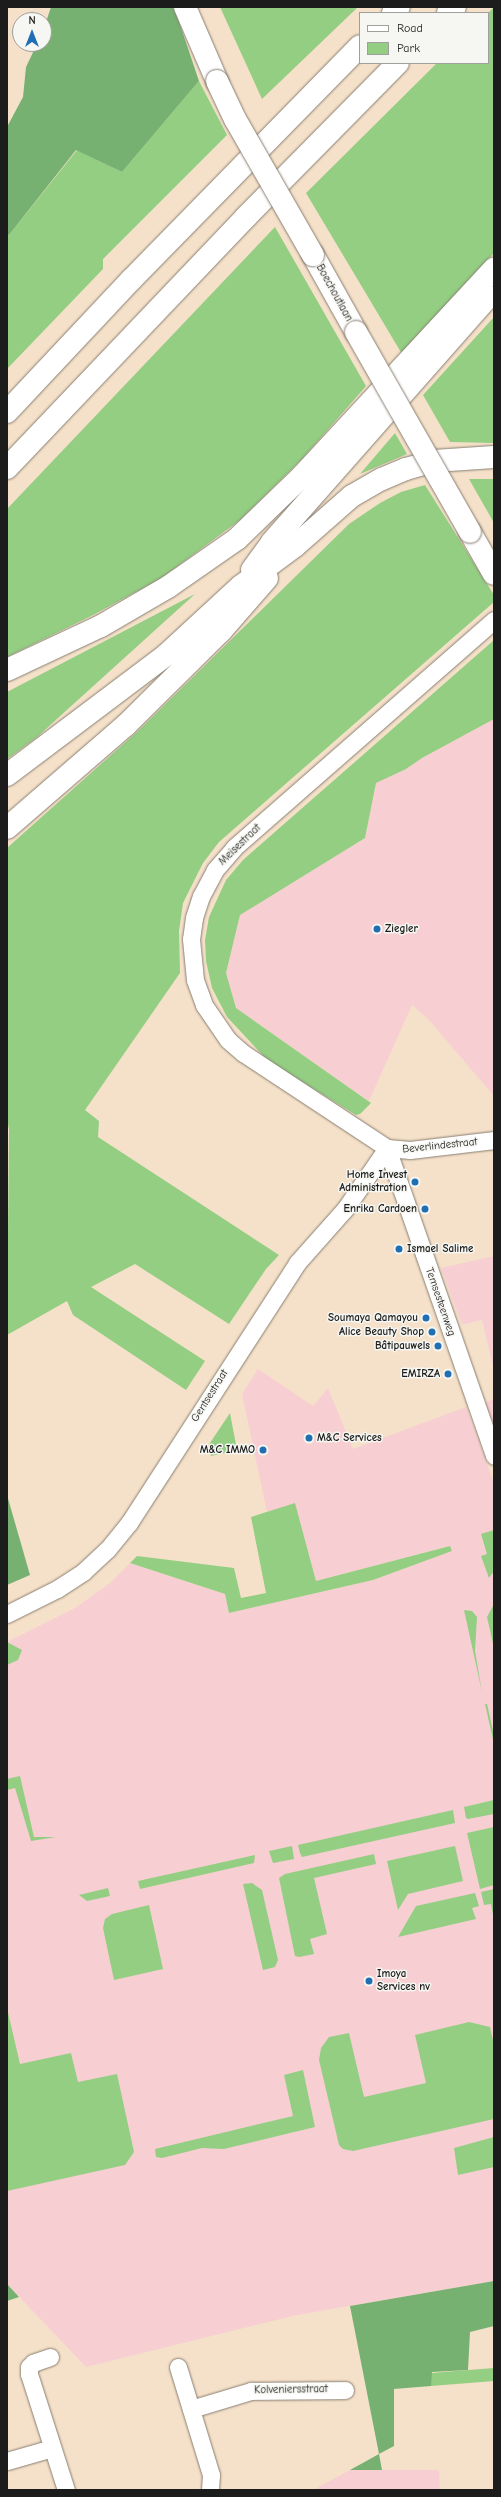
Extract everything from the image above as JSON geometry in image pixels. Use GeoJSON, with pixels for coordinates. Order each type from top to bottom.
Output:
{"type":"FeatureCollection","features":[{"type":"Feature","properties":{"kind":"main road","name":"Boechoutlaan"},"geometry":{"type":"LineString","coordinates":[[185,7],[217,82],[235,119],[494,574]]}},
{"type":"Feature","properties":{"kind":"main road"},"geometry":{"type":"LineString","coordinates":[[7,412],[137,275],[359,47]]}},
{"type":"Feature","properties":{"kind":"main road"},"geometry":{"type":"LineString","coordinates":[[7,468],[256,206],[397,64]]}},
{"type":"Feature","properties":{"kind":"main road"},"geometry":{"type":"LineString","coordinates":[[7,670],[114,618],[168,587],[237,539],[304,474],[494,269]]}},
{"type":"Feature","properties":{"kind":"main road"},"geometry":{"type":"LineString","coordinates":[[241,586],[272,542],[494,290]]}},
{"type":"Feature","properties":{"kind":"main road"},"geometry":{"type":"LineString","coordinates":[[7,775],[166,655],[241,586],[295,546],[352,496],[382,479],[406,469],[434,461],[494,457]]}},
{"type":"Feature","properties":{"kind":"main road"},"geometry":{"type":"LineString","coordinates":[[7,828],[126,725],[221,631],[295,546]]}},
{"type":"Feature","properties":{"kind":"street","name":"Meisestraat"},"geometry":{"type":"LineString","coordinates":[[387,1148],[244,1053],[228,1040],[210,1015],[197,987],[191,949],[194,918],[207,884],[215,870],[234,848],[490,624]]}},
{"type":"Feature","properties":{"kind":"street","name":"Beverlindestraat"},"geometry":{"type":"LineString","coordinates":[[387,1148],[410,1150],[494,1140]]}},
{"type":"Feature","properties":{"kind":"street","name":"Temsesteenweg"},"geometry":{"type":"LineString","coordinates":[[387,1148],[494,1456]]}},
{"type":"Feature","properties":{"kind":"street","name":"Gentsestraat"},"geometry":{"type":"LineString","coordinates":[[7,1614],[57,1589],[84,1572],[107,1550],[129,1523],[297,1263],[345,1209],[387,1148]]}},
{"type":"Feature","properties":{"kind":"street"},"geometry":{"type":"LineString","coordinates":[[50,2357],[33,2363],[28,2371],[66,2490]]}},
{"type":"Feature","properties":{"kind":"street"},"geometry":{"type":"LineString","coordinates":[[178,2367],[211,2475],[210,2490]]}},
{"type":"Feature","properties":{"kind":"street","name":"Kolveniersstraat"},"geometry":{"type":"LineString","coordinates":[[191,2409],[256,2390],[345,2390]]}},
{"type":"Feature","properties":{"kind":"street"},"geometry":{"type":"LineString","coordinates":[[7,2461],[52,2448]]}},
{"type":"Feature","properties":{"kind":"shaded area"},"geometry":{"type":"Polygon","coordinates":[[[494,719],[494,1096],[428,1019],[412,1005],[369,1101],[236,1008],[226,973],[240,915],[365,838],[376,783],[406,769],[422,758],[494,719]]]}},
{"type":"Feature","properties":{"kind":"shaded area"},"geometry":{"type":"Polygon","coordinates":[[[494,1256],[494,1370],[482,1320],[462,1325],[441,1268],[494,1256]]]}},
{"type":"Feature","properties":{"kind":"shaded area"},"geometry":{"type":"Polygon","coordinates":[[[258,1369],[313,1406],[328,1388],[353,1449],[466,1407],[494,1483],[494,2281],[297,2315],[86,2367],[7,2284],[7,1642],[75,1608],[110,1583],[130,1563],[225,1594],[229,1613],[373,1580],[452,1551],[449,1546],[316,1581],[295,1504],[267,1512],[242,1394],[258,1369]]]}},
{"type":"Feature","properties":{"kind":"shaded area"},"geometry":{"type":"Polygon","coordinates":[[[494,1399],[494,1432],[483,1403],[494,1399]]]}},
{"type":"Feature","properties":{"kind":"shaded area"},"geometry":{"type":"Polygon","coordinates":[[[350,2470],[439,2470],[440,2490],[313,2490],[350,2470]]]}},
{"type":"Feature","properties":{"kind":"green space"},"geometry":{"type":"Polygon","coordinates":[[[51,7],[174,7],[199,81],[122,172],[76,150],[9,235],[7,234],[7,127],[23,97],[26,67],[33,52],[52,52],[52,12],[49,12],[51,7]]]}},
{"type":"Feature","properties":{"kind":"green space"},"geometry":{"type":"Polygon","coordinates":[[[220,7],[358,7],[262,99],[220,7]]]}},
{"type":"Feature","properties":{"kind":"green space"},"geometry":{"type":"Polygon","coordinates":[[[494,7],[494,253],[402,354],[306,193],[436,64],[489,64],[489,12],[494,7]]]}},
{"type":"Feature","properties":{"kind":"green space"},"geometry":{"type":"Polygon","coordinates":[[[199,81],[227,135],[103,259],[103,269],[7,369],[7,234],[9,235],[77,150],[122,172],[199,81]]]}},
{"type":"Feature","properties":{"kind":"green space"},"geometry":{"type":"Polygon","coordinates":[[[275,227],[366,386],[303,458],[240,520],[160,579],[91,616],[7,657],[7,509],[275,227]]]}},
{"type":"Feature","properties":{"kind":"green space"},"geometry":{"type":"Polygon","coordinates":[[[494,317],[494,443],[450,442],[423,395],[494,317]]]}},
{"type":"Feature","properties":{"kind":"green space"},"geometry":{"type":"Polygon","coordinates":[[[395,433],[407,454],[360,474],[395,433]]]}},
{"type":"Feature","properties":{"kind":"green space"},"geometry":{"type":"Polygon","coordinates":[[[469,479],[494,479],[494,523],[469,479]]]}},
{"type":"Feature","properties":{"kind":"green space"},"geometry":{"type":"Polygon","coordinates":[[[425,485],[494,595],[494,602],[219,842],[203,863],[183,903],[179,931],[180,973],[85,1110],[99,1121],[98,1137],[279,1255],[266,1269],[229,1324],[135,1264],[91,1287],[205,1361],[186,1390],[73,1315],[67,1301],[7,1335],[9,1130],[7,1117],[7,848],[137,732],[349,524],[380,503],[401,492],[425,485]]]}},
{"type":"Feature","properties":{"kind":"green space"},"geometry":{"type":"Polygon","coordinates":[[[195,594],[37,737],[7,759],[7,692],[195,594]]]}},
{"type":"Feature","properties":{"kind":"green space"},"geometry":{"type":"Polygon","coordinates":[[[494,640],[494,719],[422,758],[406,769],[376,783],[365,838],[240,915],[226,973],[236,1008],[371,1103],[360,1114],[356,1115],[268,1061],[227,1017],[212,988],[206,961],[205,940],[209,917],[226,880],[243,860],[494,640]]]}},
{"type":"Feature","properties":{"kind":"green space"},"geometry":{"type":"Polygon","coordinates":[[[230,1413],[237,1450],[211,1456],[208,1446],[230,1413]]]}},
{"type":"Feature","properties":{"kind":"green space"},"geometry":{"type":"Polygon","coordinates":[[[7,1495],[30,1575],[7,1585],[7,1495]]]}},
{"type":"Feature","properties":{"kind":"green space"},"geometry":{"type":"Polygon","coordinates":[[[295,1503],[316,1581],[450,1546],[452,1551],[373,1580],[229,1613],[225,1594],[130,1563],[137,1556],[234,1568],[241,1598],[266,1593],[251,1517],[295,1503]]]}},
{"type":"Feature","properties":{"kind":"green space"},"geometry":{"type":"Polygon","coordinates":[[[494,1530],[494,1571],[489,1578],[481,1556],[487,1554],[481,1534],[494,1530]]]}},
{"type":"Feature","properties":{"kind":"green space"},"geometry":{"type":"Polygon","coordinates":[[[494,1604],[494,1648],[487,1617],[494,1604]]]}},
{"type":"Feature","properties":{"kind":"green space"},"geometry":{"type":"Polygon","coordinates":[[[464,1610],[472,1611],[477,1617],[475,1651],[482,1692],[464,1610]]]}},
{"type":"Feature","properties":{"kind":"green space"},"geometry":{"type":"Polygon","coordinates":[[[7,1642],[22,1650],[18,1660],[7,1665],[7,1642]]]}},
{"type":"Feature","properties":{"kind":"green space"},"geometry":{"type":"Polygon","coordinates":[[[485,1704],[487,1704],[494,1735],[494,1744],[485,1704]]]}},
{"type":"Feature","properties":{"kind":"green space"},"geometry":{"type":"Polygon","coordinates":[[[20,1776],[34,1837],[56,1837],[31,1841],[15,1788],[7,1790],[7,1779],[20,1776]]]}},
{"type":"Feature","properties":{"kind":"green space"},"geometry":{"type":"Polygon","coordinates":[[[494,1800],[494,1814],[468,1819],[466,1818],[464,1807],[494,1800]]]}},
{"type":"Feature","properties":{"kind":"green space"},"geometry":{"type":"Polygon","coordinates":[[[453,1810],[455,1823],[302,1857],[300,1853],[298,1845],[453,1810]]]}},
{"type":"Feature","properties":{"kind":"green space"},"geometry":{"type":"Polygon","coordinates":[[[494,1827],[494,1885],[480,1889],[467,1833],[494,1827]]]}},
{"type":"Feature","properties":{"kind":"green space"},"geometry":{"type":"Polygon","coordinates":[[[292,1846],[294,1859],[273,1863],[269,1851],[292,1846]]]}},
{"type":"Feature","properties":{"kind":"green space"},"geometry":{"type":"Polygon","coordinates":[[[455,1846],[463,1881],[408,1894],[398,1910],[387,1861],[455,1846]]]}},
{"type":"Feature","properties":{"kind":"green space"},"geometry":{"type":"Polygon","coordinates":[[[374,1854],[376,1864],[314,1878],[327,1934],[310,1939],[314,1954],[299,1957],[295,1956],[279,1878],[285,1874],[374,1854]]]}},
{"type":"Feature","properties":{"kind":"green space"},"geometry":{"type":"Polygon","coordinates":[[[255,1855],[254,1863],[140,1889],[138,1881],[255,1855]]]}},
{"type":"Feature","properties":{"kind":"green space"},"geometry":{"type":"Polygon","coordinates":[[[252,1883],[262,1890],[278,1960],[275,1967],[263,1970],[243,1884],[252,1883]]]}},
{"type":"Feature","properties":{"kind":"green space"},"geometry":{"type":"Polygon","coordinates":[[[108,1888],[110,1896],[87,1901],[79,1895],[108,1888]]]}},
{"type":"Feature","properties":{"kind":"green space"},"geometry":{"type":"Polygon","coordinates":[[[494,1889],[493,1915],[491,1904],[484,1905],[481,1892],[494,1889]]]}},
{"type":"Feature","properties":{"kind":"green space"},"geometry":{"type":"Polygon","coordinates":[[[475,1893],[479,1906],[472,1908],[476,1919],[398,1937],[416,1906],[475,1893]]]}},
{"type":"Feature","properties":{"kind":"green space"},"geometry":{"type":"Polygon","coordinates":[[[149,1905],[163,1969],[114,1980],[103,1928],[105,1919],[112,1914],[149,1905]]]}},
{"type":"Feature","properties":{"kind":"green space"},"geometry":{"type":"Polygon","coordinates":[[[7,2008],[20,2064],[71,2053],[78,2082],[117,2074],[134,2152],[125,2165],[7,2191],[7,2008]]]}},
{"type":"Feature","properties":{"kind":"green space"},"geometry":{"type":"Polygon","coordinates":[[[469,2022],[490,2027],[494,2044],[494,2119],[353,2151],[343,2149],[339,2145],[319,2060],[321,2048],[329,2037],[349,2033],[364,2097],[426,2083],[415,2035],[469,2022]]]}},
{"type":"Feature","properties":{"kind":"green space"},"geometry":{"type":"Polygon","coordinates":[[[303,2070],[315,2127],[224,2149],[202,2148],[162,2158],[156,2157],[155,2149],[293,2116],[284,2075],[303,2070]]]}},
{"type":"Feature","properties":{"kind":"green space"},"geometry":{"type":"Polygon","coordinates":[[[494,2137],[494,2167],[458,2175],[454,2148],[494,2137]]]}},
{"type":"Feature","properties":{"kind":"green space"},"geometry":{"type":"Polygon","coordinates":[[[494,2281],[494,2326],[470,2332],[468,2370],[432,2372],[431,2386],[394,2389],[394,2446],[379,2454],[350,2306],[494,2281]]]}},
{"type":"Feature","properties":{"kind":"green space"},"geometry":{"type":"Polygon","coordinates":[[[7,2284],[19,2297],[7,2301],[7,2284]]]}},
{"type":"Feature","properties":{"kind":"green space"},"geometry":{"type":"Polygon","coordinates":[[[494,2368],[494,2381],[431,2386],[431,2373],[494,2368]]]}},
{"type":"Feature","properties":{"kind":"green space"},"geometry":{"type":"Polygon","coordinates":[[[379,2454],[382,2470],[350,2470],[379,2454]]]}},
{"type":"Feature","properties":{"kind":"place","name":"Ziegler"},"geometry":{"type":"Point","coordinates":[377,929]}},
{"type":"Feature","properties":{"kind":"place","name":"Home Invest Administration"},"geometry":{"type":"Point","coordinates":[415,1182]}},
{"type":"Feature","properties":{"kind":"place","name":"Enrika Cardoen"},"geometry":{"type":"Point","coordinates":[425,1209]}},
{"type":"Feature","properties":{"kind":"place","name":"Ismael Salime"},"geometry":{"type":"Point","coordinates":[399,1249]}},
{"type":"Feature","properties":{"kind":"place","name":"Soumaya Qamayou"},"geometry":{"type":"Point","coordinates":[426,1318]}},
{"type":"Feature","properties":{"kind":"place","name":"Alice Beauty Shop"},"geometry":{"type":"Point","coordinates":[432,1332]}},
{"type":"Feature","properties":{"kind":"place","name":"Bâtipauwels"},"geometry":{"type":"Point","coordinates":[438,1346]}},
{"type":"Feature","properties":{"kind":"place","name":"EMIRZA"},"geometry":{"type":"Point","coordinates":[448,1374]}},
{"type":"Feature","properties":{"kind":"place","name":"M&C Services"},"geometry":{"type":"Point","coordinates":[309,1438]}},
{"type":"Feature","properties":{"kind":"place","name":"M&C IMMO"},"geometry":{"type":"Point","coordinates":[263,1450]}},
{"type":"Feature","properties":{"kind":"place","name":"Imoya Services nv"},"geometry":{"type":"Point","coordinates":[369,1981]}}]}
